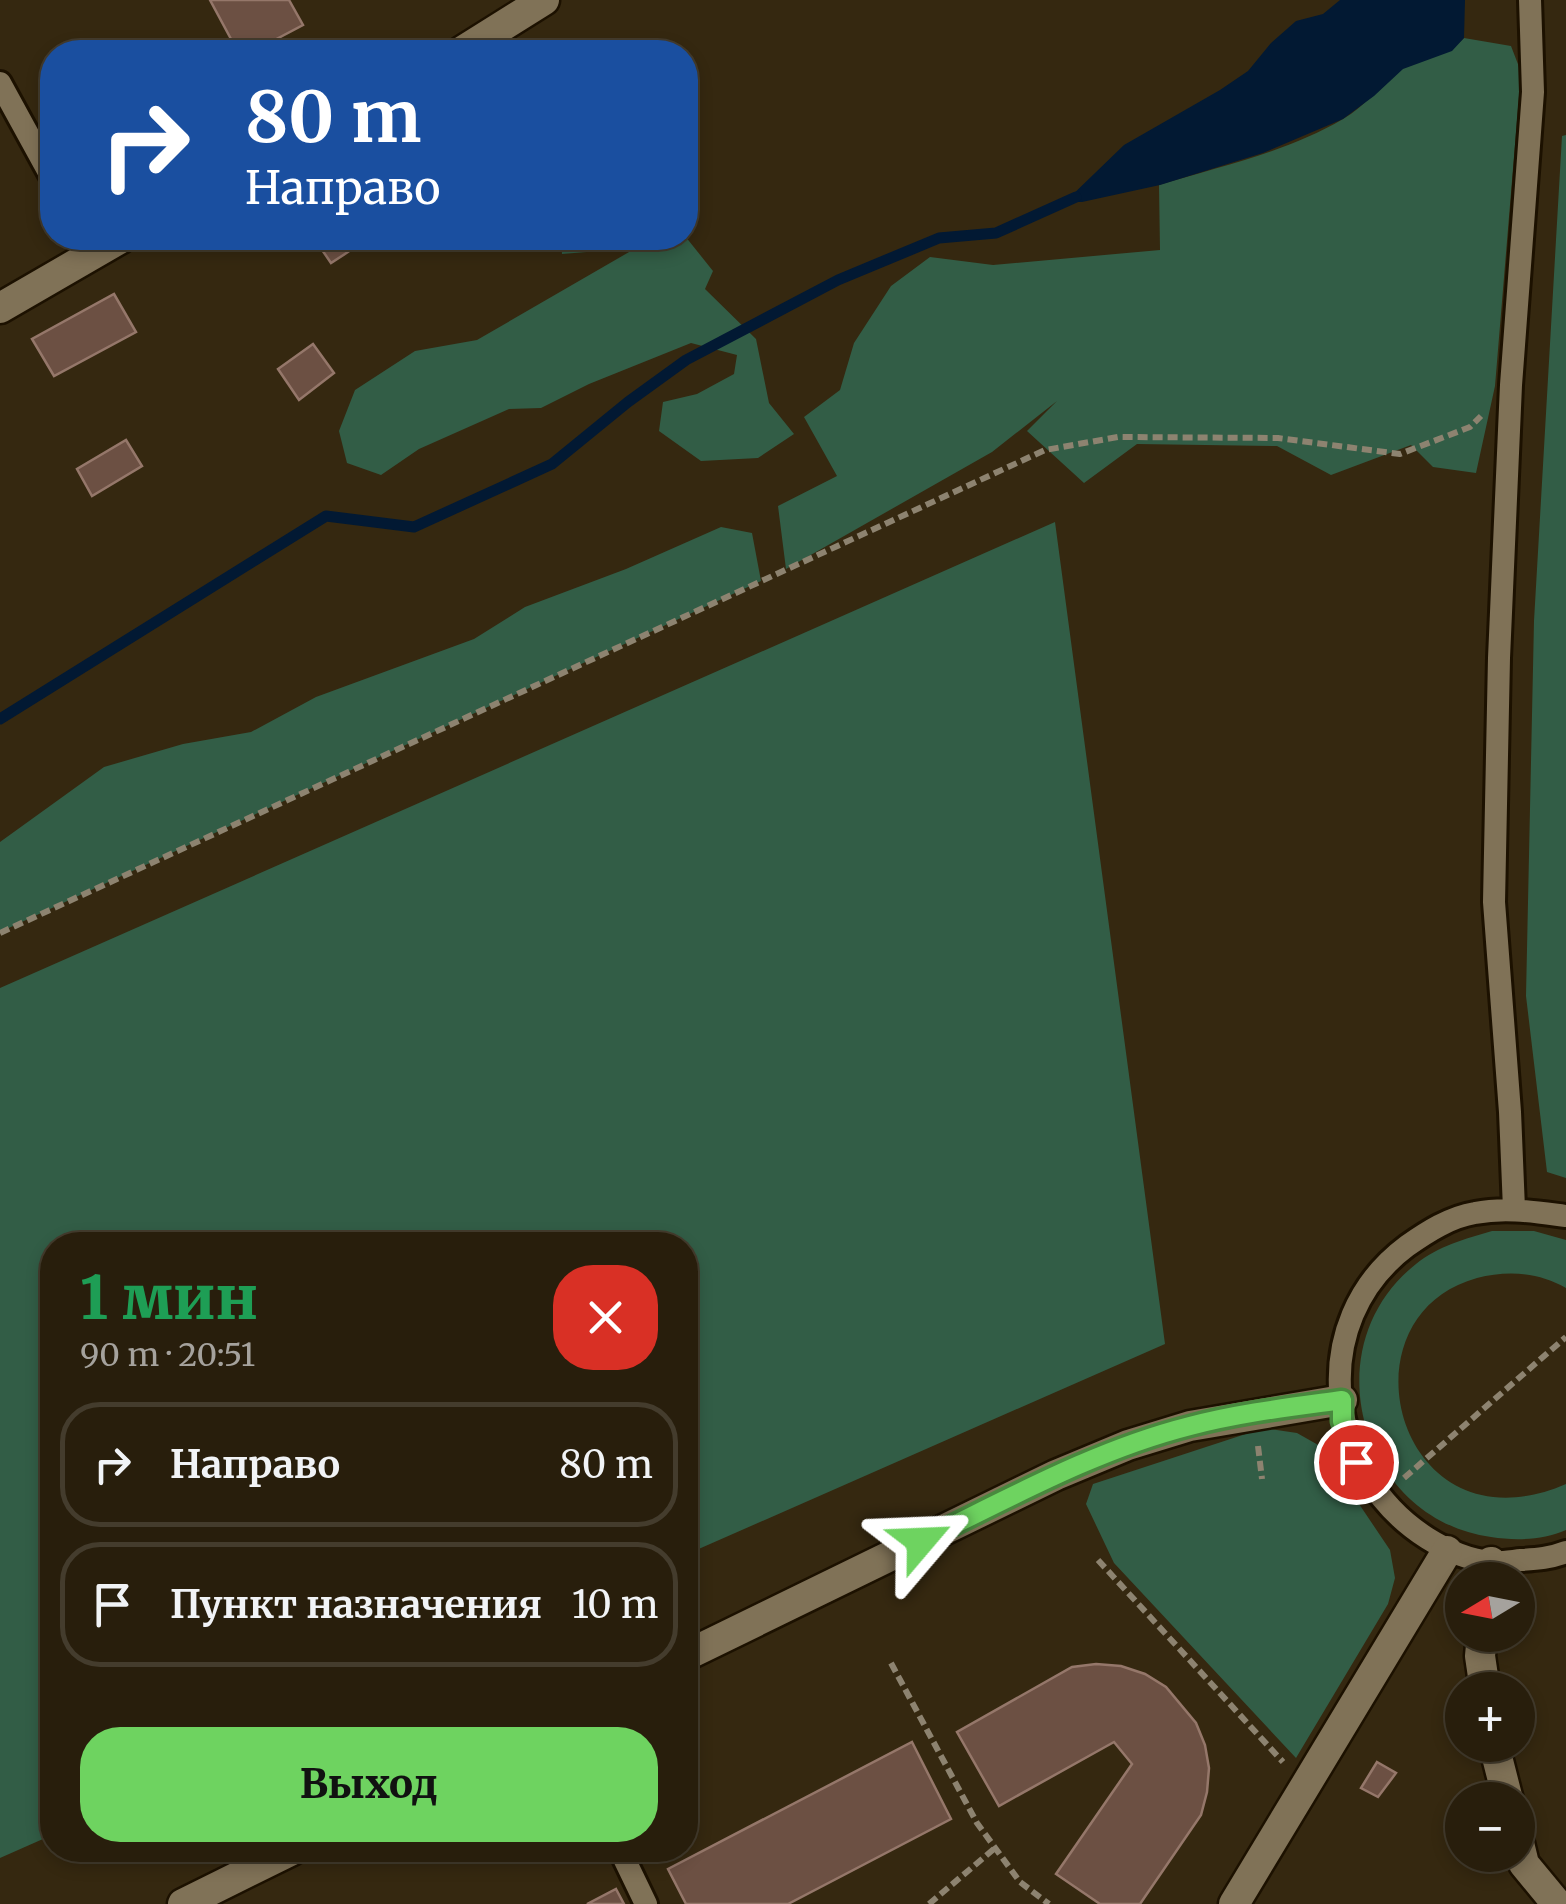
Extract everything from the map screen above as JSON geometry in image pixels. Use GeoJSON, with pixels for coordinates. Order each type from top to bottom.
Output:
{"type":"FeatureCollection","features":[{"type":"Feature","properties":{"kind":"street"},"geometry":{"type":"LineString","coordinates":[[480,40],[544,0]]}},
{"type":"Feature","properties":{"kind":"street"},"geometry":{"type":"LineString","coordinates":[[0,308],[88,250]]}},
{"type":"Feature","properties":{"kind":"street"},"geometry":{"type":"LineString","coordinates":[[698,1650],[1056,1475],[1128,1445],[1190,1426],[1342,1400]]}},
{"type":"Feature","properties":{"kind":"street"},"geometry":{"type":"LineString","coordinates":[[1234,1904],[1447,1551]]}},
{"type":"Feature","properties":{"kind":"street"},"geometry":{"type":"LineString","coordinates":[[183,1904],[268,1862]]}},
{"type":"Feature","properties":{"kind":"street"},"geometry":{"type":"LineString","coordinates":[[1531,1872],[1557,1904]]}},
{"type":"Feature","properties":{"kind":"lane"},"geometry":{"type":"LineString","coordinates":[[1514,1209],[1494,902],[1499,658],[1511,385],[1532,92],[1530,0]]}},
{"type":"Feature","properties":{"kind":"lane"},"geometry":{"type":"LineString","coordinates":[[0,83],[40,156]]}},
{"type":"Feature","properties":{"kind":"lane"},"geometry":{"type":"LineString","coordinates":[[1471,1562],[1413,1529],[1380,1499],[1356,1462],[1342,1421],[1341,1376],[1346,1333],[1364,1292],[1394,1256],[1430,1230],[1472,1213],[1514,1209],[1566,1216]]}},
{"type":"Feature","properties":{"kind":"lane"},"geometry":{"type":"LineString","coordinates":[[1533,1562],[1566,1552]]}},
{"type":"Feature","properties":{"kind":"lane"},"geometry":{"type":"LineString","coordinates":[[626,1862],[646,1904]]}},
{"type":"Feature","properties":{"kind":"path"},"geometry":{"type":"LineString","coordinates":[[0,933],[1045,450],[1118,437],[1278,438],[1400,454],[1470,427],[1511,385]]}},
{"type":"Feature","properties":{"kind":"path"},"geometry":{"type":"LineString","coordinates":[[1380,1499],[1566,1337]]}},
{"type":"Feature","properties":{"kind":"path"},"geometry":{"type":"LineString","coordinates":[[1255,1429],[1262,1479]]}},
{"type":"Feature","properties":{"kind":"path"},"geometry":{"type":"LineString","coordinates":[[1098,1560],[1276,1756]]}},
{"type":"Feature","properties":{"kind":"path"},"geometry":{"type":"LineString","coordinates":[[891,1663],[977,1823],[1020,1882],[1049,1904]]}},
{"type":"Feature","properties":{"kind":"path"},"geometry":{"type":"LineString","coordinates":[[929,1904],[996,1848]]}},
{"type":"Feature","properties":{"kind":"green space"},"geometry":{"type":"Polygon","coordinates":[[[1464,38],[1511,46],[1521,72],[1495,386],[1476,473],[1433,467],[1411,445],[1331,475],[1277,446],[1137,444],[1084,483],[1027,431],[1057,401],[992,452],[786,569],[778,506],[837,476],[804,417],[840,390],[854,343],[891,286],[930,257],[993,265],[1160,250],[1159,185],[1322,131],[1351,114],[1402,69],[1450,49],[1464,38]]]}},
{"type":"Feature","properties":{"kind":"green space"},"geometry":{"type":"Polygon","coordinates":[[[1566,135],[1566,1178],[1547,1172],[1526,996],[1534,621],[1562,136],[1566,135]]]}},
{"type":"Feature","properties":{"kind":"green space"},"geometry":{"type":"Polygon","coordinates":[[[562,250],[611,250],[562,254],[562,250]]]}},
{"type":"Feature","properties":{"kind":"green space"},"geometry":{"type":"Polygon","coordinates":[[[633,250],[696,250],[713,271],[705,289],[756,339],[769,403],[794,434],[758,458],[701,461],[659,431],[663,402],[697,394],[734,374],[737,355],[691,343],[541,408],[509,409],[419,449],[381,475],[347,463],[339,431],[355,390],[415,351],[477,340],[633,250]]]}},
{"type":"Feature","properties":{"kind":"green space"},"geometry":{"type":"Polygon","coordinates":[[[1055,522],[1165,1344],[698,1549],[698,1232],[40,1232],[40,1840],[0,1858],[0,988],[1055,522]]]}},
{"type":"Feature","properties":{"kind":"green space"},"geometry":{"type":"Polygon","coordinates":[[[721,527],[752,533],[761,581],[0,932],[0,842],[104,767],[183,744],[251,732],[316,697],[474,639],[525,607],[721,527]]]}},
{"type":"Feature","properties":{"kind":"green space"},"geometry":{"type":"Polygon","coordinates":[[[1492,1231],[1534,1231],[1566,1240],[1566,1288],[1534,1276],[1500,1274],[1477,1278],[1433,1301],[1407,1337],[1398,1380],[1405,1423],[1427,1461],[1461,1488],[1508,1498],[1566,1484],[1566,1530],[1539,1538],[1491,1537],[1446,1524],[1410,1498],[1382,1465],[1365,1425],[1359,1382],[1365,1339],[1384,1299],[1416,1264],[1433,1252],[1492,1231]]]}},
{"type":"Feature","properties":{"kind":"green space"},"geometry":{"type":"Polygon","coordinates":[[[1264,1428],[1297,1433],[1320,1446],[1390,1550],[1395,1578],[1388,1604],[1296,1758],[1114,1563],[1086,1504],[1093,1484],[1264,1428]]]}},
{"type":"Feature","properties":{"kind":"water"},"geometry":{"type":"Polygon","coordinates":[[[1340,0],[1465,0],[1464,38],[1452,51],[1403,69],[1343,119],[1263,153],[1160,185],[1065,202],[1124,145],[1220,90],[1248,71],[1296,21],[1323,14],[1340,0]]]}},
{"type":"Feature","properties":{"kind":"building"},"geometry":{"type":"Polygon","coordinates":[[[210,0],[289,0],[303,25],[275,40],[232,40],[210,0]]]}},
{"type":"Feature","properties":{"kind":"building"},"geometry":{"type":"Polygon","coordinates":[[[322,250],[347,250],[348,252],[331,263],[322,250]]]}},
{"type":"Feature","properties":{"kind":"building"},"geometry":{"type":"Polygon","coordinates":[[[114,294],[136,332],[54,376],[32,339],[114,294]]]}},
{"type":"Feature","properties":{"kind":"building"},"geometry":{"type":"Polygon","coordinates":[[[313,344],[334,373],[299,400],[278,369],[313,344]]]}},
{"type":"Feature","properties":{"kind":"building"},"geometry":{"type":"Polygon","coordinates":[[[126,440],[142,466],[92,496],[77,469],[126,440]]]}},
{"type":"Feature","properties":{"kind":"building"},"geometry":{"type":"Polygon","coordinates":[[[1121,1666],[1166,1687],[1196,1723],[1205,1745],[1209,1768],[1201,1815],[1140,1904],[1100,1904],[1056,1874],[1132,1764],[1114,1742],[999,1806],[957,1732],[1072,1667],[1121,1666]]]}},
{"type":"Feature","properties":{"kind":"building"},"geometry":{"type":"Polygon","coordinates":[[[912,1742],[951,1819],[788,1904],[686,1904],[668,1869],[681,1862],[698,1862],[698,1853],[912,1742]]]}},
{"type":"Feature","properties":{"kind":"building"},"geometry":{"type":"Polygon","coordinates":[[[1377,1762],[1396,1773],[1378,1797],[1361,1788],[1377,1762]]]}},
{"type":"Feature","properties":{"kind":"building"},"geometry":{"type":"Polygon","coordinates":[[[616,1889],[624,1904],[587,1904],[616,1889]]]}},
{"type":"Feature","properties":{"kind":"waterway"},"geometry":{"type":"LineString","coordinates":[[0,719],[326,516],[414,527],[552,464],[686,360],[838,280],[939,238],[996,233],[1076,197]]}},
{"type":"Feature","properties":{"kind":"route"},"geometry":{"type":"LineString","coordinates":[[921,1541],[1056,1475],[1128,1445],[1190,1426],[1253,1414],[1342,1400],[1342,1421],[1356,1462]]}}]}
